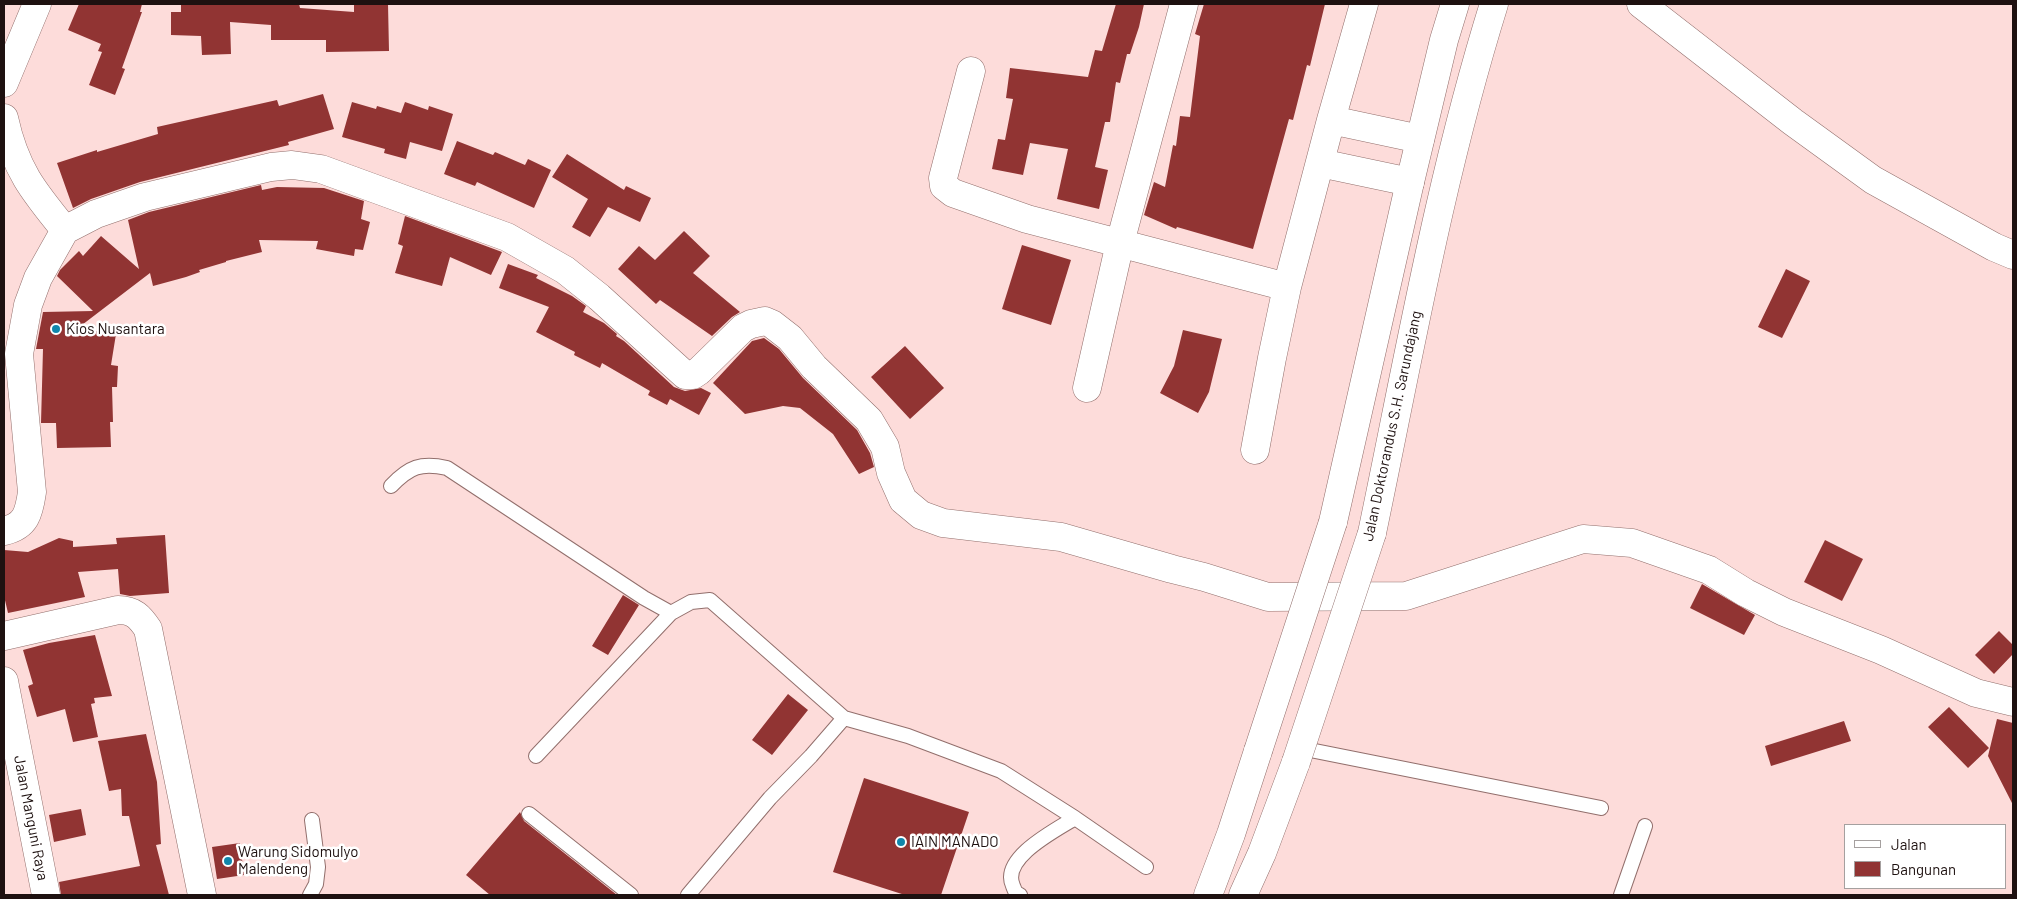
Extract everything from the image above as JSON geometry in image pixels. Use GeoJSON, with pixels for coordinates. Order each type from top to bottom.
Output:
{"type":"FeatureCollection","features":[{"type":"Feature","properties":{"kind":"main road"},"geometry":{"type":"LineString","coordinates":[[1087,388],[1120,242],[1184,4]]}},
{"type":"Feature","properties":{"kind":"main road"},"geometry":{"type":"LineString","coordinates":[[1255,450],[1287,287],[1364,4]]}},
{"type":"Feature","properties":{"kind":"main road"},"geometry":{"type":"LineString","coordinates":[[1208,895],[1258,751],[1333,522],[1420,139],[1444,40],[1455,4]]}},
{"type":"Feature","properties":{"kind":"main road","name":"Jalan Doktorandus S.H. Sarundajang"},"geometry":{"type":"LineString","coordinates":[[1243,895],[1262,853],[1298,755],[1372,533],[1415,314],[1454,151],[1494,4]]}},
{"type":"Feature","properties":{"kind":"main road"},"geometry":{"type":"LineString","coordinates":[[1641,4],[1793,122],[1873,180],[1994,247],[2013,255]]}},
{"type":"Feature","properties":{"kind":"main road"},"geometry":{"type":"LineString","coordinates":[[4,83],[32,5]]}},
{"type":"Feature","properties":{"kind":"main road"},"geometry":{"type":"LineString","coordinates":[[971,71],[942,178],[946,188],[959,196],[1027,219],[1287,287]]}},
{"type":"Feature","properties":{"kind":"main road"},"geometry":{"type":"LineString","coordinates":[[4,118],[11,167],[30,186],[65,230]]}},
{"type":"Feature","properties":{"kind":"main road"},"geometry":{"type":"LineString","coordinates":[[1331,120],[1420,139]]}},
{"type":"Feature","properties":{"kind":"main road"},"geometry":{"type":"LineString","coordinates":[[1320,162],[1410,182]]}},
{"type":"Feature","properties":{"kind":"main road"},"geometry":{"type":"LineString","coordinates":[[4,531],[22,523],[28,512],[32,492],[11,352],[38,278],[65,230],[96,214],[145,197],[271,167],[292,165],[321,169],[507,237],[565,270],[599,297],[685,376],[693,376],[699,372],[744,328],[765,321],[772,324],[790,338],[814,367],[869,420],[885,447],[891,473],[903,500],[920,515],[943,523],[1062,537],[1268,597],[1406,596],[1583,539],[1632,543],[1709,570],[1746,593],[1784,612],[1881,650],[1976,694],[2013,702]]}},
{"type":"Feature","properties":{"kind":"main road"},"geometry":{"type":"LineString","coordinates":[[4,636],[118,610],[131,611],[144,622],[148,629],[202,895]]}},
{"type":"Feature","properties":{"kind":"main road","name":"Jalan Manguni Raya"},"geometry":{"type":"LineString","coordinates":[[4,681],[46,895]]}},
{"type":"Feature","properties":{"kind":"lane"},"geometry":{"type":"LineString","coordinates":[[391,486],[403,474],[412,469],[432,465],[448,468],[644,598],[671,613]]}},
{"type":"Feature","properties":{"kind":"lane"},"geometry":{"type":"LineString","coordinates":[[536,756],[671,613],[691,602],[710,600],[844,718],[908,736],[1001,771],[1075,818],[1146,867]]}},
{"type":"Feature","properties":{"kind":"lane"},"geometry":{"type":"LineString","coordinates":[[688,895],[770,798],[811,756],[844,718]]}},
{"type":"Feature","properties":{"kind":"lane"},"geometry":{"type":"LineString","coordinates":[[1298,755],[1601,808]]}},
{"type":"Feature","properties":{"kind":"lane"},"geometry":{"type":"LineString","coordinates":[[529,814],[631,895]]}},
{"type":"Feature","properties":{"kind":"lane"},"geometry":{"type":"LineString","coordinates":[[1020,895],[1016,893],[1010,881],[1013,868],[1021,856],[1035,844],[1075,818]]}},
{"type":"Feature","properties":{"kind":"lane"},"geometry":{"type":"LineString","coordinates":[[310,895],[316,884],[318,867],[312,820]]}},
{"type":"Feature","properties":{"kind":"lane"},"geometry":{"type":"LineString","coordinates":[[1621,895],[1646,826]]}},
{"type":"Feature","properties":{"kind":"building"},"geometry":{"type":"Polygon","coordinates":[[[79,4],[142,4],[140,12],[142,12],[122,68],[125,69],[115,95],[89,85],[102,52],[98,51],[101,44],[68,30],[79,4]]]}},
{"type":"Feature","properties":{"kind":"building"},"geometry":{"type":"Polygon","coordinates":[[[181,4],[299,4],[300,8],[354,12],[354,4],[388,4],[389,51],[326,52],[326,40],[271,40],[271,25],[230,22],[231,54],[202,55],[201,36],[171,35],[171,12],[181,12],[181,4]]]}},
{"type":"Feature","properties":{"kind":"building"},"geometry":{"type":"Polygon","coordinates":[[[1116,4],[1144,4],[1139,27],[1130,54],[1127,54],[1120,83],[1116,82],[1110,122],[1105,122],[1095,167],[1108,170],[1099,209],[1057,199],[1068,149],[1030,143],[1023,175],[992,169],[998,139],[1005,140],[1013,99],[1006,98],[1010,68],[1088,77],[1095,50],[1102,51],[1116,4]]]}},
{"type":"Feature","properties":{"kind":"building"},"geometry":{"type":"Polygon","coordinates":[[[1204,4],[1325,4],[1310,66],[1307,65],[1293,120],[1289,119],[1253,249],[1177,227],[1176,229],[1144,215],[1154,182],[1165,187],[1173,145],[1176,146],[1180,116],[1190,117],[1200,36],[1195,34],[1204,4]]]}},
{"type":"Feature","properties":{"kind":"building"},"geometry":{"type":"Polygon","coordinates":[[[323,94],[334,129],[288,142],[289,145],[140,182],[91,199],[73,208],[57,163],[158,134],[157,127],[277,100],[279,106],[323,94]]]}},
{"type":"Feature","properties":{"kind":"building"},"geometry":{"type":"Polygon","coordinates":[[[352,102],[376,109],[377,106],[401,113],[405,102],[428,110],[429,106],[453,114],[442,151],[410,142],[406,159],[384,153],[385,149],[342,137],[352,102]]]}},
{"type":"Feature","properties":{"kind":"building"},"geometry":{"type":"Polygon","coordinates":[[[457,141],[493,155],[495,152],[525,165],[528,159],[551,170],[534,208],[477,182],[475,186],[444,174],[457,141]]]}},
{"type":"Feature","properties":{"kind":"building"},"geometry":{"type":"Polygon","coordinates":[[[567,154],[624,190],[626,186],[651,198],[640,222],[608,207],[590,237],[572,227],[588,199],[552,177],[567,154]]]}},
{"type":"Feature","properties":{"kind":"building"},"geometry":{"type":"Polygon","coordinates":[[[261,185],[262,190],[277,187],[324,188],[364,201],[361,219],[370,222],[363,250],[355,249],[354,256],[316,249],[318,241],[259,240],[262,252],[226,261],[199,270],[200,272],[186,277],[153,286],[150,273],[78,328],[116,334],[111,365],[118,366],[117,387],[112,387],[113,422],[110,422],[111,447],[57,448],[56,423],[41,423],[43,349],[36,349],[43,312],[93,311],[57,276],[60,270],[79,251],[83,256],[101,236],[139,269],[128,220],[149,212],[261,185]]]}},
{"type":"Feature","properties":{"kind":"building"},"geometry":{"type":"Polygon","coordinates":[[[405,216],[502,252],[491,275],[450,257],[442,286],[395,273],[403,246],[398,244],[405,216]]]}},
{"type":"Feature","properties":{"kind":"building"},"geometry":{"type":"Polygon","coordinates":[[[684,231],[710,256],[693,273],[740,312],[712,336],[660,300],[656,304],[618,269],[639,246],[655,260],[684,231]]]}},
{"type":"Feature","properties":{"kind":"building"},"geometry":{"type":"Polygon","coordinates":[[[1022,245],[1071,260],[1051,325],[1002,309],[1022,245]]]}},
{"type":"Feature","properties":{"kind":"building"},"geometry":{"type":"Polygon","coordinates":[[[508,264],[538,275],[536,278],[572,296],[586,306],[583,312],[604,323],[674,387],[685,391],[701,388],[711,393],[699,415],[670,399],[667,405],[648,395],[650,391],[602,363],[600,368],[574,355],[575,352],[536,332],[549,307],[499,288],[508,264]]]}},
{"type":"Feature","properties":{"kind":"building"},"geometry":{"type":"Polygon","coordinates":[[[1786,269],[1810,281],[1782,338],[1758,327],[1786,269]]]}},
{"type":"Feature","properties":{"kind":"building"},"geometry":{"type":"Polygon","coordinates":[[[1183,330],[1222,339],[1209,392],[1198,413],[1160,393],[1174,366],[1183,330]]]}},
{"type":"Feature","properties":{"kind":"building"},"geometry":{"type":"Polygon","coordinates":[[[764,338],[779,349],[803,378],[857,430],[870,453],[874,467],[859,474],[833,434],[800,408],[783,406],[745,414],[713,383],[752,341],[764,338]]]}},
{"type":"Feature","properties":{"kind":"building"},"geometry":{"type":"Polygon","coordinates":[[[905,346],[944,388],[910,419],[871,377],[905,346]]]}},
{"type":"Feature","properties":{"kind":"building"},"geometry":{"type":"Polygon","coordinates":[[[165,535],[169,593],[130,596],[120,594],[118,569],[78,572],[85,597],[8,613],[4,596],[4,550],[28,552],[59,538],[73,541],[73,547],[117,544],[116,538],[165,535]]]}},
{"type":"Feature","properties":{"kind":"building"},"geometry":{"type":"Polygon","coordinates":[[[1825,540],[1863,559],[1842,601],[1804,582],[1825,540]]]}},
{"type":"Feature","properties":{"kind":"building"},"geometry":{"type":"Polygon","coordinates":[[[1702,584],[1755,615],[1744,635],[1690,608],[1702,584]]]}},
{"type":"Feature","properties":{"kind":"building"},"geometry":{"type":"Polygon","coordinates":[[[623,595],[639,605],[608,655],[592,646],[623,595]]]}},
{"type":"Feature","properties":{"kind":"building"},"geometry":{"type":"Polygon","coordinates":[[[1999,631],[2013,645],[2013,654],[1994,674],[1975,655],[1999,631]]]}},
{"type":"Feature","properties":{"kind":"building"},"geometry":{"type":"Polygon","coordinates":[[[95,635],[112,696],[94,698],[95,703],[91,704],[98,737],[73,742],[65,709],[37,717],[28,686],[33,684],[23,650],[49,643],[95,635]]]}},
{"type":"Feature","properties":{"kind":"building"},"geometry":{"type":"Polygon","coordinates":[[[788,694],[808,710],[772,755],[752,740],[788,694]]]}},
{"type":"Feature","properties":{"kind":"building"},"geometry":{"type":"Polygon","coordinates":[[[1949,707],[1989,748],[1968,768],[1928,727],[1949,707]]]}},
{"type":"Feature","properties":{"kind":"building"},"geometry":{"type":"Polygon","coordinates":[[[1997,719],[2013,723],[2013,805],[1988,756],[1997,719]]]}},
{"type":"Feature","properties":{"kind":"building"},"geometry":{"type":"Polygon","coordinates":[[[1844,721],[1851,741],[1771,766],[1765,746],[1844,721]]]}},
{"type":"Feature","properties":{"kind":"building"},"geometry":{"type":"Polygon","coordinates":[[[146,734],[157,782],[161,844],[156,845],[169,895],[61,895],[59,882],[140,866],[129,816],[122,816],[121,789],[109,791],[98,741],[146,734]]]}},
{"type":"Feature","properties":{"kind":"building","name":"IAIN MANADO"},"geometry":{"type":"Polygon","coordinates":[[[864,778],[969,812],[941,895],[905,895],[833,872],[864,778]]]}},
{"type":"Feature","properties":{"kind":"building"},"geometry":{"type":"Polygon","coordinates":[[[81,809],[86,835],[54,842],[49,815],[81,809]]]}},
{"type":"Feature","properties":{"kind":"building"},"geometry":{"type":"Polygon","coordinates":[[[520,812],[524,821],[617,895],[490,895],[466,875],[520,812]]]}},
{"type":"Feature","properties":{"kind":"building","name":"Warung Sidomulyo Malendeng"},"geometry":{"type":"Polygon","coordinates":[[[240,843],[244,875],[217,879],[212,847],[240,843]]]}},
{"type":"Feature","properties":{"kind":"place","name":"Kios Nusantara"},"geometry":{"type":"Point","coordinates":[56,329]}},
{"type":"Feature","properties":{"kind":"place","name":"IAIN MANADO"},"geometry":{"type":"Point","coordinates":[901,842]}},
{"type":"Feature","properties":{"kind":"place","name":"Warung Sidomulyo Malendeng"},"geometry":{"type":"Point","coordinates":[228,861]}}]}
